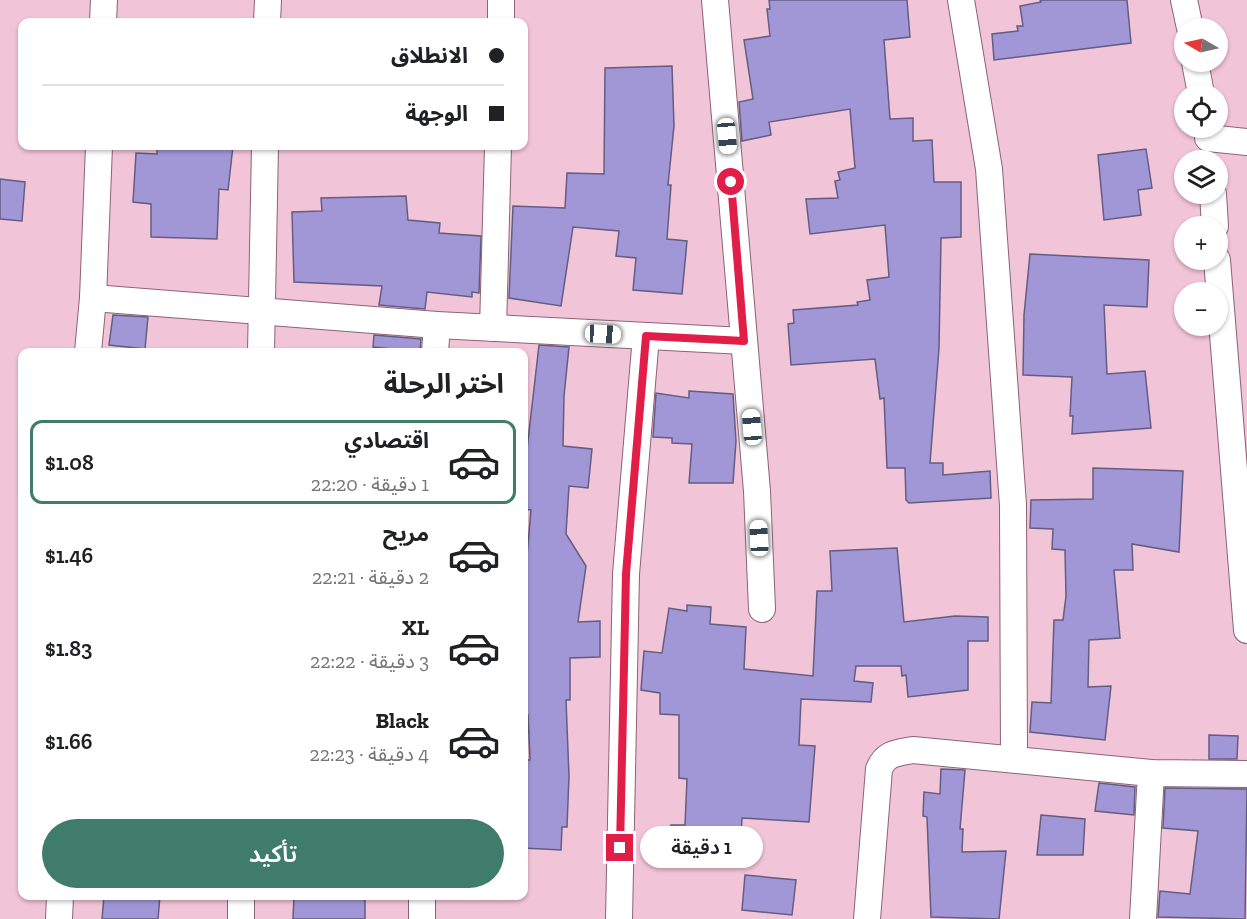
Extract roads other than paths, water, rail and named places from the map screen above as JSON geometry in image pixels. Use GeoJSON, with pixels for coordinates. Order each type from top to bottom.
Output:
{"type":"FeatureCollection","features":[{"type":"Feature","properties":{"kind":"street"},"geometry":{"type":"LineString","coordinates":[[103,18],[104,0]]}},
{"type":"Feature","properties":{"kind":"street"},"geometry":{"type":"LineString","coordinates":[[267,18],[268,0]]}},
{"type":"Feature","properties":{"kind":"street"},"geometry":{"type":"LineString","coordinates":[[501,0],[501,18]]}},
{"type":"Feature","properties":{"kind":"street"},"geometry":{"type":"LineString","coordinates":[[715,0],[757,491],[762,609]]}},
{"type":"Feature","properties":{"kind":"street"},"geometry":{"type":"LineString","coordinates":[[961,0],[989,169],[1012,493],[1014,758]]}},
{"type":"Feature","properties":{"kind":"street"},"geometry":{"type":"LineString","coordinates":[[1184,0],[1188,18]]}},
{"type":"Feature","properties":{"kind":"street"},"geometry":{"type":"LineString","coordinates":[[1208,142],[1247,142]]}},
{"type":"Feature","properties":{"kind":"street"},"geometry":{"type":"LineString","coordinates":[[88,348],[93,298],[99,150]]}},
{"type":"Feature","properties":{"kind":"street"},"geometry":{"type":"LineString","coordinates":[[261,348],[265,150]]}},
{"type":"Feature","properties":{"kind":"street"},"geometry":{"type":"LineString","coordinates":[[493,328],[498,150]]}},
{"type":"Feature","properties":{"kind":"street"},"geometry":{"type":"LineString","coordinates":[[1218,270],[1247,630]]}},
{"type":"Feature","properties":{"kind":"street"},"geometry":{"type":"LineString","coordinates":[[93,298],[437,325],[744,341]]}},
{"type":"Feature","properties":{"kind":"street"},"geometry":{"type":"LineString","coordinates":[[435,348],[437,325]]}},
{"type":"Feature","properties":{"kind":"street"},"geometry":{"type":"LineString","coordinates":[[619,919],[626,574],[646,336]]}},
{"type":"Feature","properties":{"kind":"street"},"geometry":{"type":"LineString","coordinates":[[867,919],[879,769],[884,759],[892,753],[913,750],[1151,773],[1247,774]]}},
{"type":"Feature","properties":{"kind":"street"},"geometry":{"type":"LineString","coordinates":[[1143,919],[1151,773]]}},
{"type":"Feature","properties":{"kind":"street"},"geometry":{"type":"LineString","coordinates":[[59,919],[60,900]]}},
{"type":"Feature","properties":{"kind":"street"},"geometry":{"type":"LineString","coordinates":[[241,900],[241,919]]}},
{"type":"Feature","properties":{"kind":"street"},"geometry":{"type":"LineString","coordinates":[[422,900],[422,919]]}}]}
